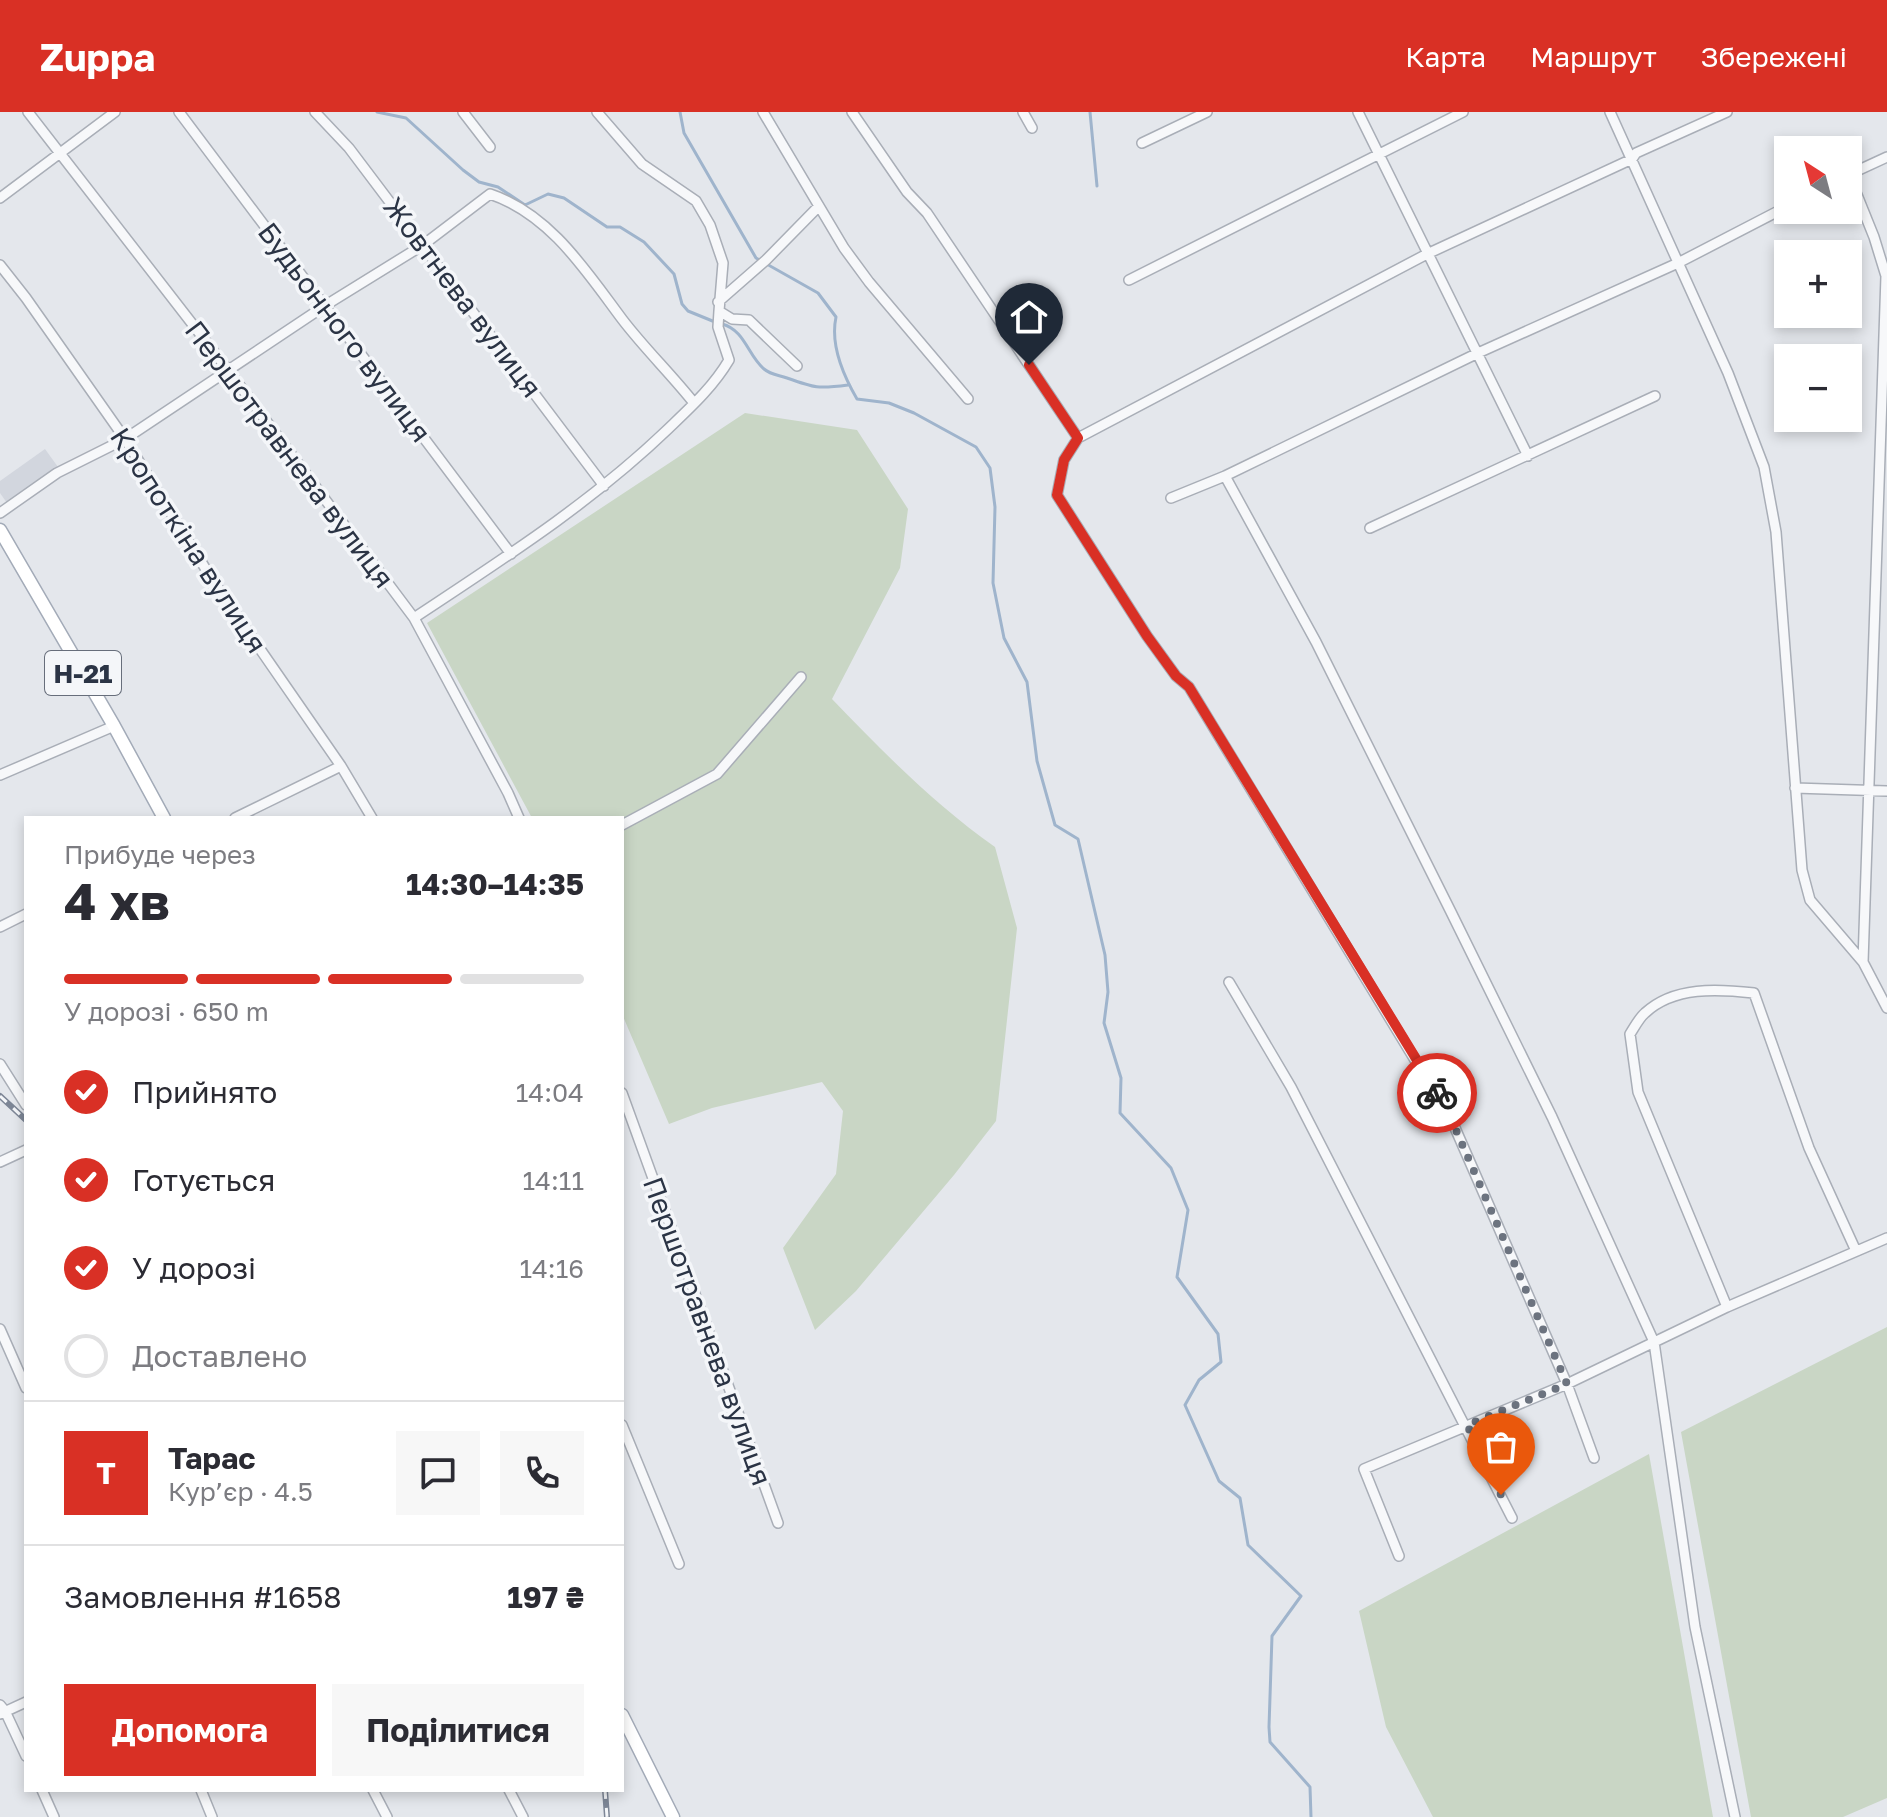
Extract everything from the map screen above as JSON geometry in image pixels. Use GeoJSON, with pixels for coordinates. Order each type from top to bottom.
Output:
{"type":"FeatureCollection","features":[{"type":"Feature","properties":{"kind":"main road","name":"Н-21"},"geometry":{"type":"LineString","coordinates":[[0,530],[163,816]]}},
{"type":"Feature","properties":{"kind":"main road"},"geometry":{"type":"LineString","coordinates":[[624,1719],[673,1817]]}},
{"type":"Feature","properties":{"kind":"street","name":"Першотравнева вулиця"},"geometry":{"type":"LineString","coordinates":[[28,112],[228,370],[414,618],[518,816]]}},
{"type":"Feature","properties":{"kind":"street"},"geometry":{"type":"LineString","coordinates":[[0,198],[115,112]]}},
{"type":"Feature","properties":{"kind":"street","name":"Будьонного вулиця"},"geometry":{"type":"LineString","coordinates":[[179,112],[511,554]]}},
{"type":"Feature","properties":{"kind":"street","name":"Жовтнева вулиця"},"geometry":{"type":"LineString","coordinates":[[315,112],[349,148],[604,486]]}},
{"type":"Feature","properties":{"kind":"street"},"geometry":{"type":"LineString","coordinates":[[463,112],[490,147]]}},
{"type":"Feature","properties":{"kind":"street"},"geometry":{"type":"LineString","coordinates":[[414,618],[565,518],[715,383],[729,360],[718,315],[723,263],[710,225],[696,201],[642,164],[597,112]]}},
{"type":"Feature","properties":{"kind":"street"},"geometry":{"type":"LineString","coordinates":[[763,112],[844,248],[968,399]]}},
{"type":"Feature","properties":{"kind":"street"},"geometry":{"type":"LineString","coordinates":[[852,112],[907,192],[927,213],[1078,438]]}},
{"type":"Feature","properties":{"kind":"street"},"geometry":{"type":"LineString","coordinates":[[1023,112],[1032,128]]}},
{"type":"Feature","properties":{"kind":"street"},"geometry":{"type":"LineString","coordinates":[[1142,143],[1207,112]]}},
{"type":"Feature","properties":{"kind":"street"},"geometry":{"type":"LineString","coordinates":[[1358,112],[1528,456]]}},
{"type":"Feature","properties":{"kind":"street"},"geometry":{"type":"LineString","coordinates":[[1129,280],[1463,112]]}},
{"type":"Feature","properties":{"kind":"street"},"geometry":{"type":"LineString","coordinates":[[1610,112],[1728,373],[1764,467],[1776,532],[1802,870],[1810,900],[1863,962],[1887,1008]]}},
{"type":"Feature","properties":{"kind":"street"},"geometry":{"type":"LineString","coordinates":[[1594,1458],[1567,1384],[1452,1121],[1426,1074],[1189,687],[1176,676],[1147,636],[1057,495],[1064,460],[1078,438],[1427,254],[1727,112]]}},
{"type":"Feature","properties":{"kind":"street"},"geometry":{"type":"LineString","coordinates":[[1862,169],[1887,157]]}},
{"type":"Feature","properties":{"kind":"street"},"geometry":{"type":"LineString","coordinates":[[0,513],[57,473],[125,439],[326,305],[423,245],[490,194],[511,201],[556,237],[694,403]]}},
{"type":"Feature","properties":{"kind":"street"},"geometry":{"type":"LineString","coordinates":[[718,315],[819,206]]}},
{"type":"Feature","properties":{"kind":"street"},"geometry":{"type":"LineString","coordinates":[[1862,208],[1886,276],[1863,962]]}},
{"type":"Feature","properties":{"kind":"street"},"geometry":{"type":"LineString","coordinates":[[1171,498],[1225,476],[1478,353],[1678,263],[1774,213]]}},
{"type":"Feature","properties":{"kind":"street","name":"Кропоткіна вулиця"},"geometry":{"type":"LineString","coordinates":[[0,265],[125,439],[215,584],[341,766],[371,816]]}},
{"type":"Feature","properties":{"kind":"street"},"geometry":{"type":"LineString","coordinates":[[718,315],[749,320],[797,366]]}},
{"type":"Feature","properties":{"kind":"street"},"geometry":{"type":"LineString","coordinates":[[1370,528],[1655,396]]}},
{"type":"Feature","properties":{"kind":"street"},"geometry":{"type":"LineString","coordinates":[[1225,476],[1316,642],[1451,912],[1552,1117],[1654,1342],[1695,1627],[1735,1817]]}},
{"type":"Feature","properties":{"kind":"street"},"geometry":{"type":"LineString","coordinates":[[624,824],[717,774],[801,677]]}},
{"type":"Feature","properties":{"kind":"street"},"geometry":{"type":"LineString","coordinates":[[0,775],[114,726]]}},
{"type":"Feature","properties":{"kind":"street"},"geometry":{"type":"LineString","coordinates":[[239,816],[341,766]]}},
{"type":"Feature","properties":{"kind":"street"},"geometry":{"type":"LineString","coordinates":[[1795,788],[1887,791]]}},
{"type":"Feature","properties":{"kind":"street"},"geometry":{"type":"LineString","coordinates":[[0,927],[24,915]]}},
{"type":"Feature","properties":{"kind":"street"},"geometry":{"type":"LineString","coordinates":[[1229,982],[1291,1087],[1512,1518]]}},
{"type":"Feature","properties":{"kind":"street"},"geometry":{"type":"LineString","coordinates":[[1727,1307],[1638,1092],[1630,1034],[1644,1013],[1673,997],[1721,989],[1754,993],[1809,1148],[1856,1251]]}},
{"type":"Feature","properties":{"kind":"street"},"geometry":{"type":"LineString","coordinates":[[0,1064],[24,1102]]}},
{"type":"Feature","properties":{"kind":"street","name":"Першотравнева вулиця"},"geometry":{"type":"LineString","coordinates":[[624,1099],[778,1523]]}},
{"type":"Feature","properties":{"kind":"street"},"geometry":{"type":"LineString","coordinates":[[0,1162],[24,1151]]}},
{"type":"Feature","properties":{"kind":"street"},"geometry":{"type":"LineString","coordinates":[[1399,1556],[1364,1469],[1567,1384],[1727,1307],[1887,1238]]}},
{"type":"Feature","properties":{"kind":"street"},"geometry":{"type":"LineString","coordinates":[[0,1329],[4,1347],[24,1384]]}},
{"type":"Feature","properties":{"kind":"street"},"geometry":{"type":"LineString","coordinates":[[624,1430],[679,1564]]}},
{"type":"Feature","properties":{"kind":"street"},"geometry":{"type":"LineString","coordinates":[[24,1703],[2,1710],[24,1752]]}},
{"type":"Feature","properties":{"kind":"street"},"geometry":{"type":"LineString","coordinates":[[43,1792],[54,1817]]}},
{"type":"Feature","properties":{"kind":"street"},"geometry":{"type":"LineString","coordinates":[[202,1792],[212,1817]]}},
{"type":"Feature","properties":{"kind":"street"},"geometry":{"type":"LineString","coordinates":[[374,1792],[387,1817]]}},
{"type":"Feature","properties":{"kind":"street"},"geometry":{"type":"LineString","coordinates":[[510,1792],[523,1817]]}},
{"type":"Feature","properties":{"kind":"shaded area"},"geometry":{"type":"Polygon","coordinates":[[[45,449],[58,467],[7,503],[0,493],[0,481],[45,449]]]}},
{"type":"Feature","properties":{"kind":"green space"},"geometry":{"type":"Polygon","coordinates":[[[745,413],[857,430],[908,509],[900,568],[832,699],[930,795],[995,847],[1017,928],[996,1121],[856,1291],[815,1330],[783,1248],[836,1174],[843,1111],[822,1082],[712,1108],[669,1124],[624,1019],[624,816],[531,816],[427,623],[745,413]]]}},
{"type":"Feature","properties":{"kind":"green space"},"geometry":{"type":"Polygon","coordinates":[[[1887,1327],[1887,1798],[1843,1817],[1751,1817],[1681,1432],[1887,1327]]]}},
{"type":"Feature","properties":{"kind":"green space"},"geometry":{"type":"Polygon","coordinates":[[[1649,1454],[1713,1817],[1433,1817],[1386,1727],[1359,1611],[1649,1454]]]}},
{"type":"Feature","properties":{"kind":"waterway"},"geometry":{"type":"LineString","coordinates":[[377,112],[406,118],[479,182],[498,187],[525,205],[548,194],[564,198],[607,227],[620,227],[644,242],[674,274],[682,304],[688,311],[715,322]]}},
{"type":"Feature","properties":{"kind":"waterway"},"geometry":{"type":"LineString","coordinates":[[680,112],[684,133],[756,258],[818,293],[836,317],[835,338],[839,360],[857,399],[889,403],[914,413],[976,447],[990,468],[995,507],[993,583],[1004,638],[1027,682],[1037,761],[1055,825],[1078,839],[1105,955],[1108,992],[1104,1023],[1121,1078],[1120,1113],[1171,1168],[1188,1210],[1177,1277],[1218,1334],[1221,1362],[1199,1380],[1185,1405],[1219,1481],[1240,1498],[1248,1545],[1301,1596],[1272,1636],[1269,1727],[1270,1742],[1310,1787],[1311,1817]]}},
{"type":"Feature","properties":{"kind":"waterway"},"geometry":{"type":"LineString","coordinates":[[1090,112],[1097,186]]}},
{"type":"Feature","properties":{"kind":"waterway"},"geometry":{"type":"LineString","coordinates":[[722,324],[741,337],[769,373],[817,387],[848,385]]}},
{"type":"Feature","properties":{"kind":"railway"},"geometry":{"type":"LineString","coordinates":[[0,1096],[24,1118]]}},
{"type":"Feature","properties":{"kind":"railway"},"geometry":{"type":"LineString","coordinates":[[605,1792],[607,1817]]}},
{"type":"Feature","properties":{"kind":"way so far"},"geometry":{"type":"LineString","coordinates":[[1437,1093],[1567,1384],[1467,1425],[1501,1495]]}},
{"type":"Feature","properties":{"kind":"route"},"geometry":{"type":"LineString","coordinates":[[1029,365],[1078,438],[1064,460],[1057,495],[1147,636],[1176,676],[1189,687],[1437,1093]]}}]}
